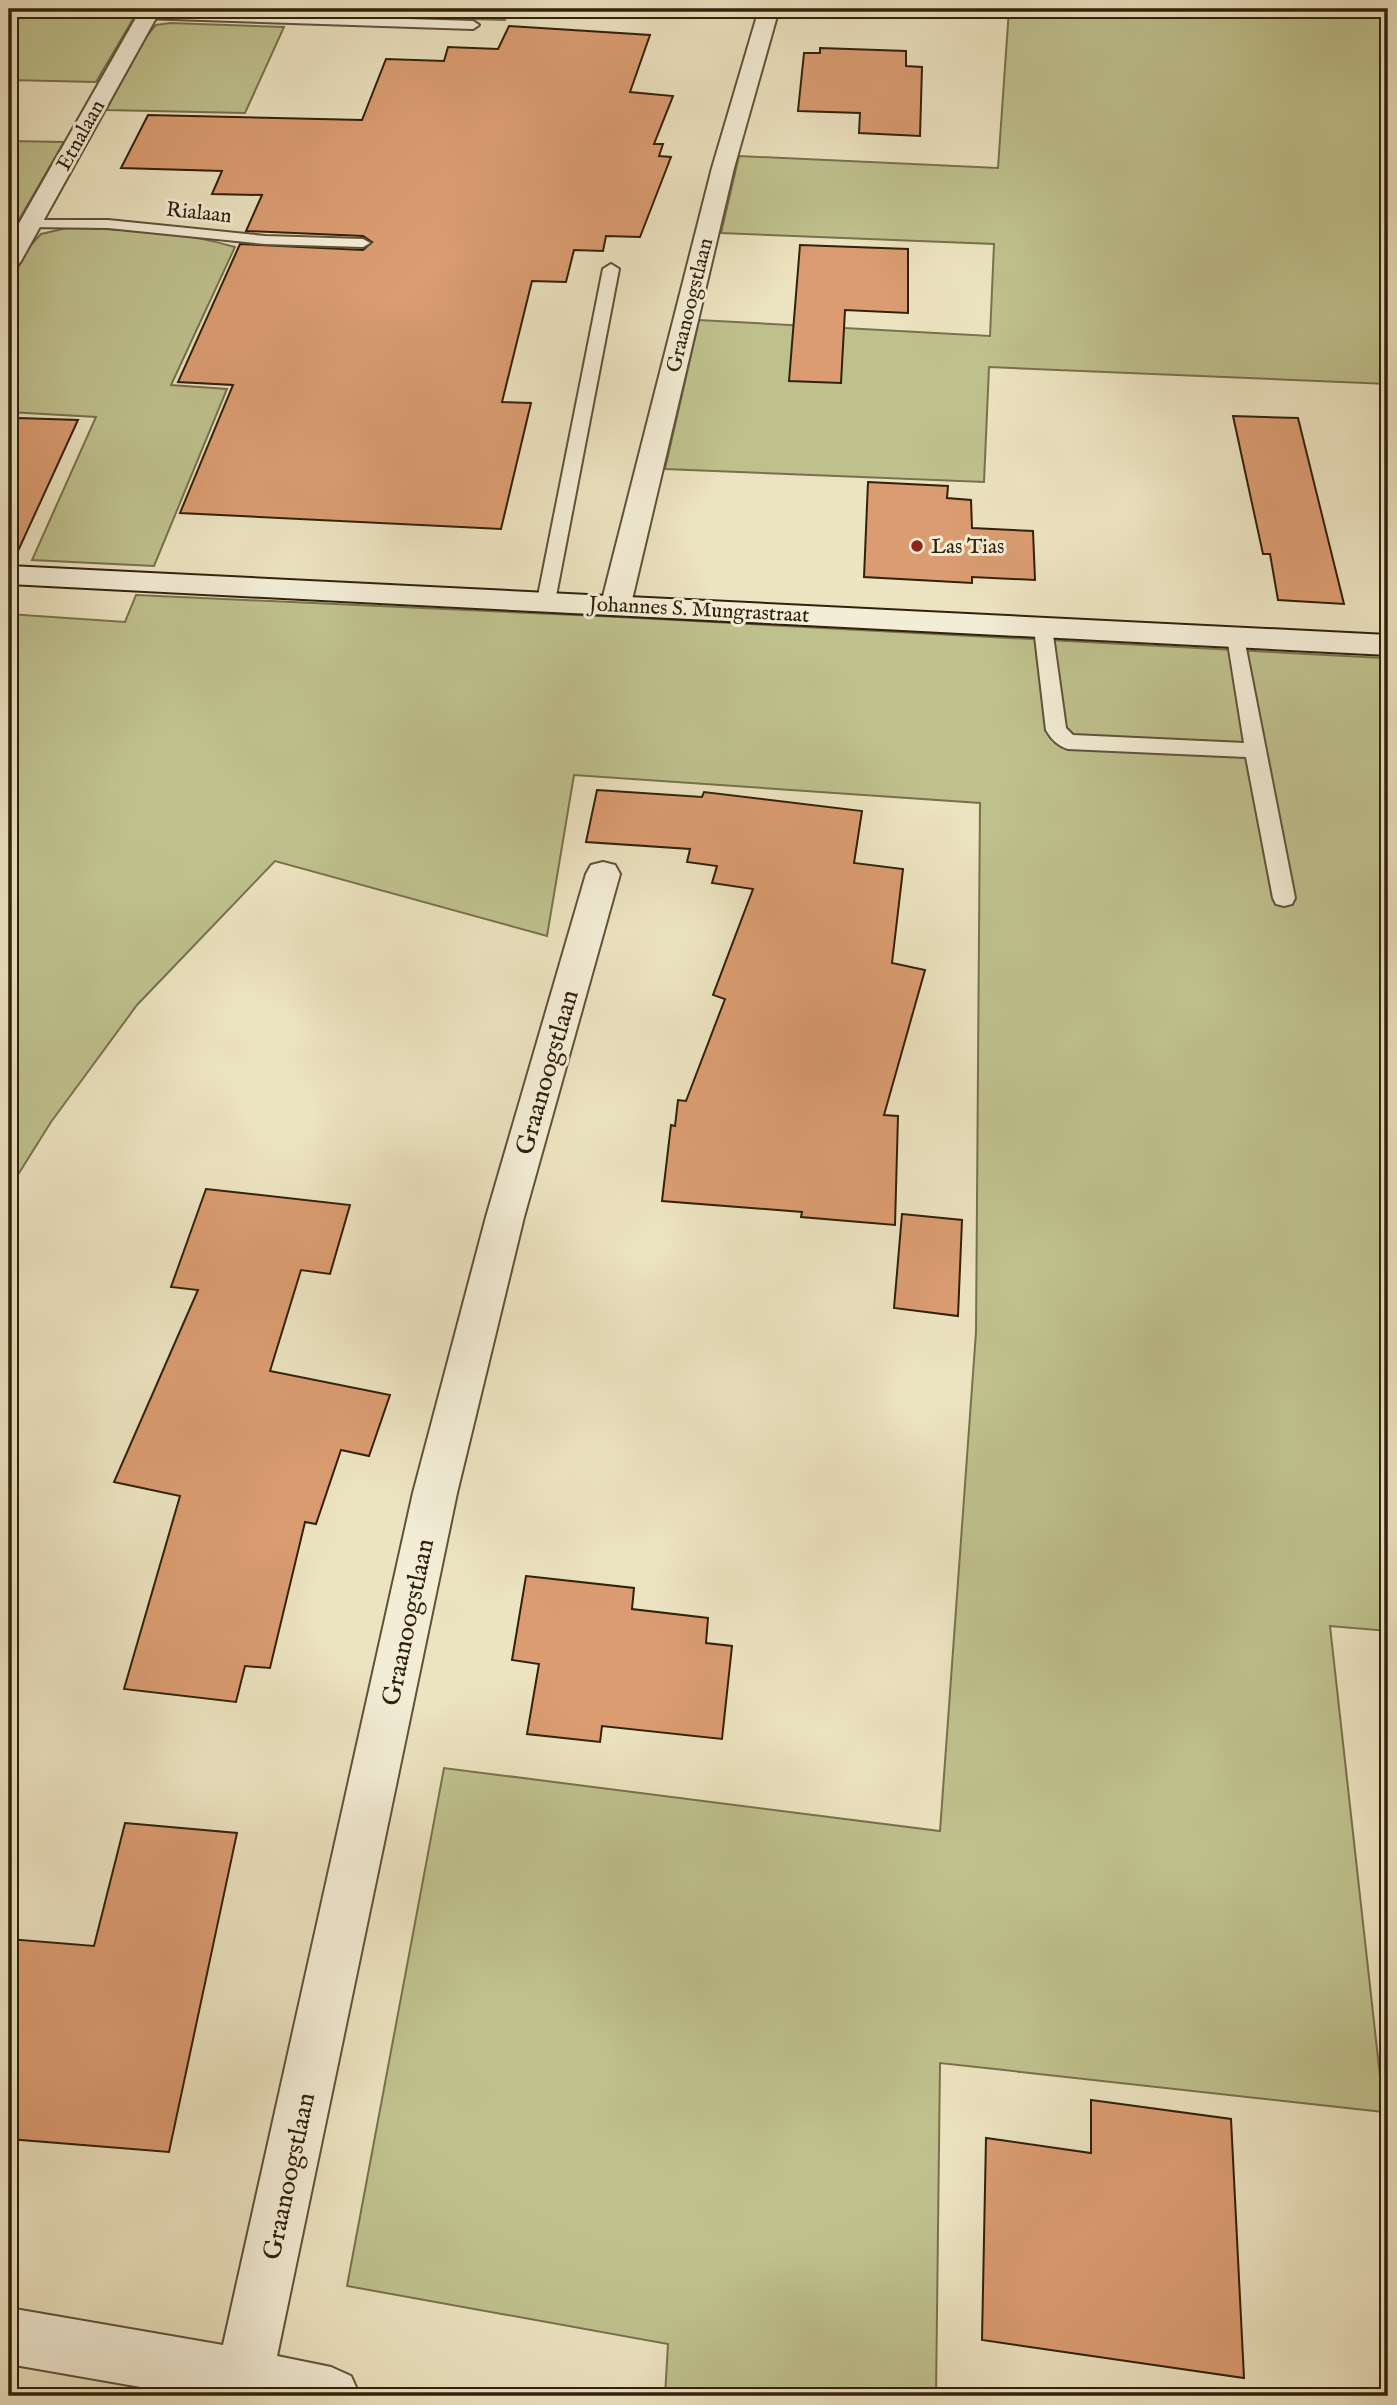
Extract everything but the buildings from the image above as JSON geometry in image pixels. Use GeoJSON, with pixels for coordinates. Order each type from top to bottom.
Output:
{"type":"FeatureCollection","features":[{"type":"Feature","properties":{"kind":"street","name":"Graanoogstlaan"},"geometry":{"type":"LineString","coordinates":[[616,604],[723,168],[769,9]]}},
{"type":"Feature","properties":{"kind":"street","name":"Etnalaan"},"geometry":{"type":"LineString","coordinates":[[9,261],[149,12]]}},
{"type":"Feature","properties":{"kind":"street","name":"Johannes S. Mungrastraat"},"geometry":{"type":"LineString","coordinates":[[9,575],[1388,645]]}},
{"type":"Feature","properties":{"kind":"street","name":"Graanoogstlaan"},"geometry":{"type":"LineString","coordinates":[[242,2387],[435,1493],[505,1217],[603,874]]}},
{"type":"Feature","properties":{"kind":"street"},"geometry":{"type":"LineString","coordinates":[[9,2336],[242,2387],[331,2396]]}},
{"type":"Feature","properties":{"kind":"lane"},"geometry":{"type":"LineString","coordinates":[[149,12],[473,25]]}},
{"type":"Feature","properties":{"kind":"lane","name":"Rialaan"},"geometry":{"type":"LineString","coordinates":[[30,224],[108,224],[265,240],[363,243]]}},
{"type":"Feature","properties":{"kind":"lane"},"geometry":{"type":"LineString","coordinates":[[546,601],[611,269]]}},
{"type":"Feature","properties":{"kind":"lane"},"geometry":{"type":"LineString","coordinates":[[1043,628],[1056,730],[1068,742],[1255,750]]}},
{"type":"Feature","properties":{"kind":"lane"},"geometry":{"type":"LineString","coordinates":[[1236,637],[1284,898]]}},
{"type":"Feature","properties":{"kind":"green space"},"geometry":{"type":"Polygon","coordinates":[[[9,9],[139,9],[96,82],[9,80],[9,9]]]}},
{"type":"Feature","properties":{"kind":"green space"},"geometry":{"type":"Polygon","coordinates":[[[170,9],[290,9],[287,15],[184,12],[170,9]]]}},
{"type":"Feature","properties":{"kind":"green space"},"geometry":{"type":"Polygon","coordinates":[[[399,9],[508,9],[505,20],[396,17],[399,9]]]}},
{"type":"Feature","properties":{"kind":"green space"},"geometry":{"type":"Polygon","coordinates":[[[1009,9],[1388,9],[1388,384],[989,367],[984,482],[665,469],[699,320],[990,336],[994,244],[721,233],[739,156],[998,168],[1009,9]]]}},
{"type":"Feature","properties":{"kind":"green space"},"geometry":{"type":"Polygon","coordinates":[[[170,23],[284,27],[245,113],[106,110],[144,39],[156,25],[170,23]]]}},
{"type":"Feature","properties":{"kind":"green space"},"geometry":{"type":"Polygon","coordinates":[[[9,141],[64,142],[9,237],[9,141]]]}},
{"type":"Feature","properties":{"kind":"green space"},"geometry":{"type":"Polygon","coordinates":[[[67,228],[173,234],[235,247],[171,385],[227,389],[154,566],[32,560],[96,417],[9,412],[9,284],[30,246],[41,234],[67,228]]]}},
{"type":"Feature","properties":{"kind":"green space"},"geometry":{"type":"Polygon","coordinates":[[[136,595],[620,617],[1383,658],[1388,678],[1388,1631],[1330,1626],[1384,2112],[940,2063],[936,2396],[665,2396],[668,2344],[347,2286],[444,1768],[940,1831],[976,1332],[980,803],[574,775],[547,936],[275,861],[137,1005],[51,1122],[9,1189],[9,614],[125,622],[136,595]]]}},
{"type":"Feature","properties":{"kind":"place","name":"Las Tias"},"geometry":{"type":"Point","coordinates":[917,546]}}]}
